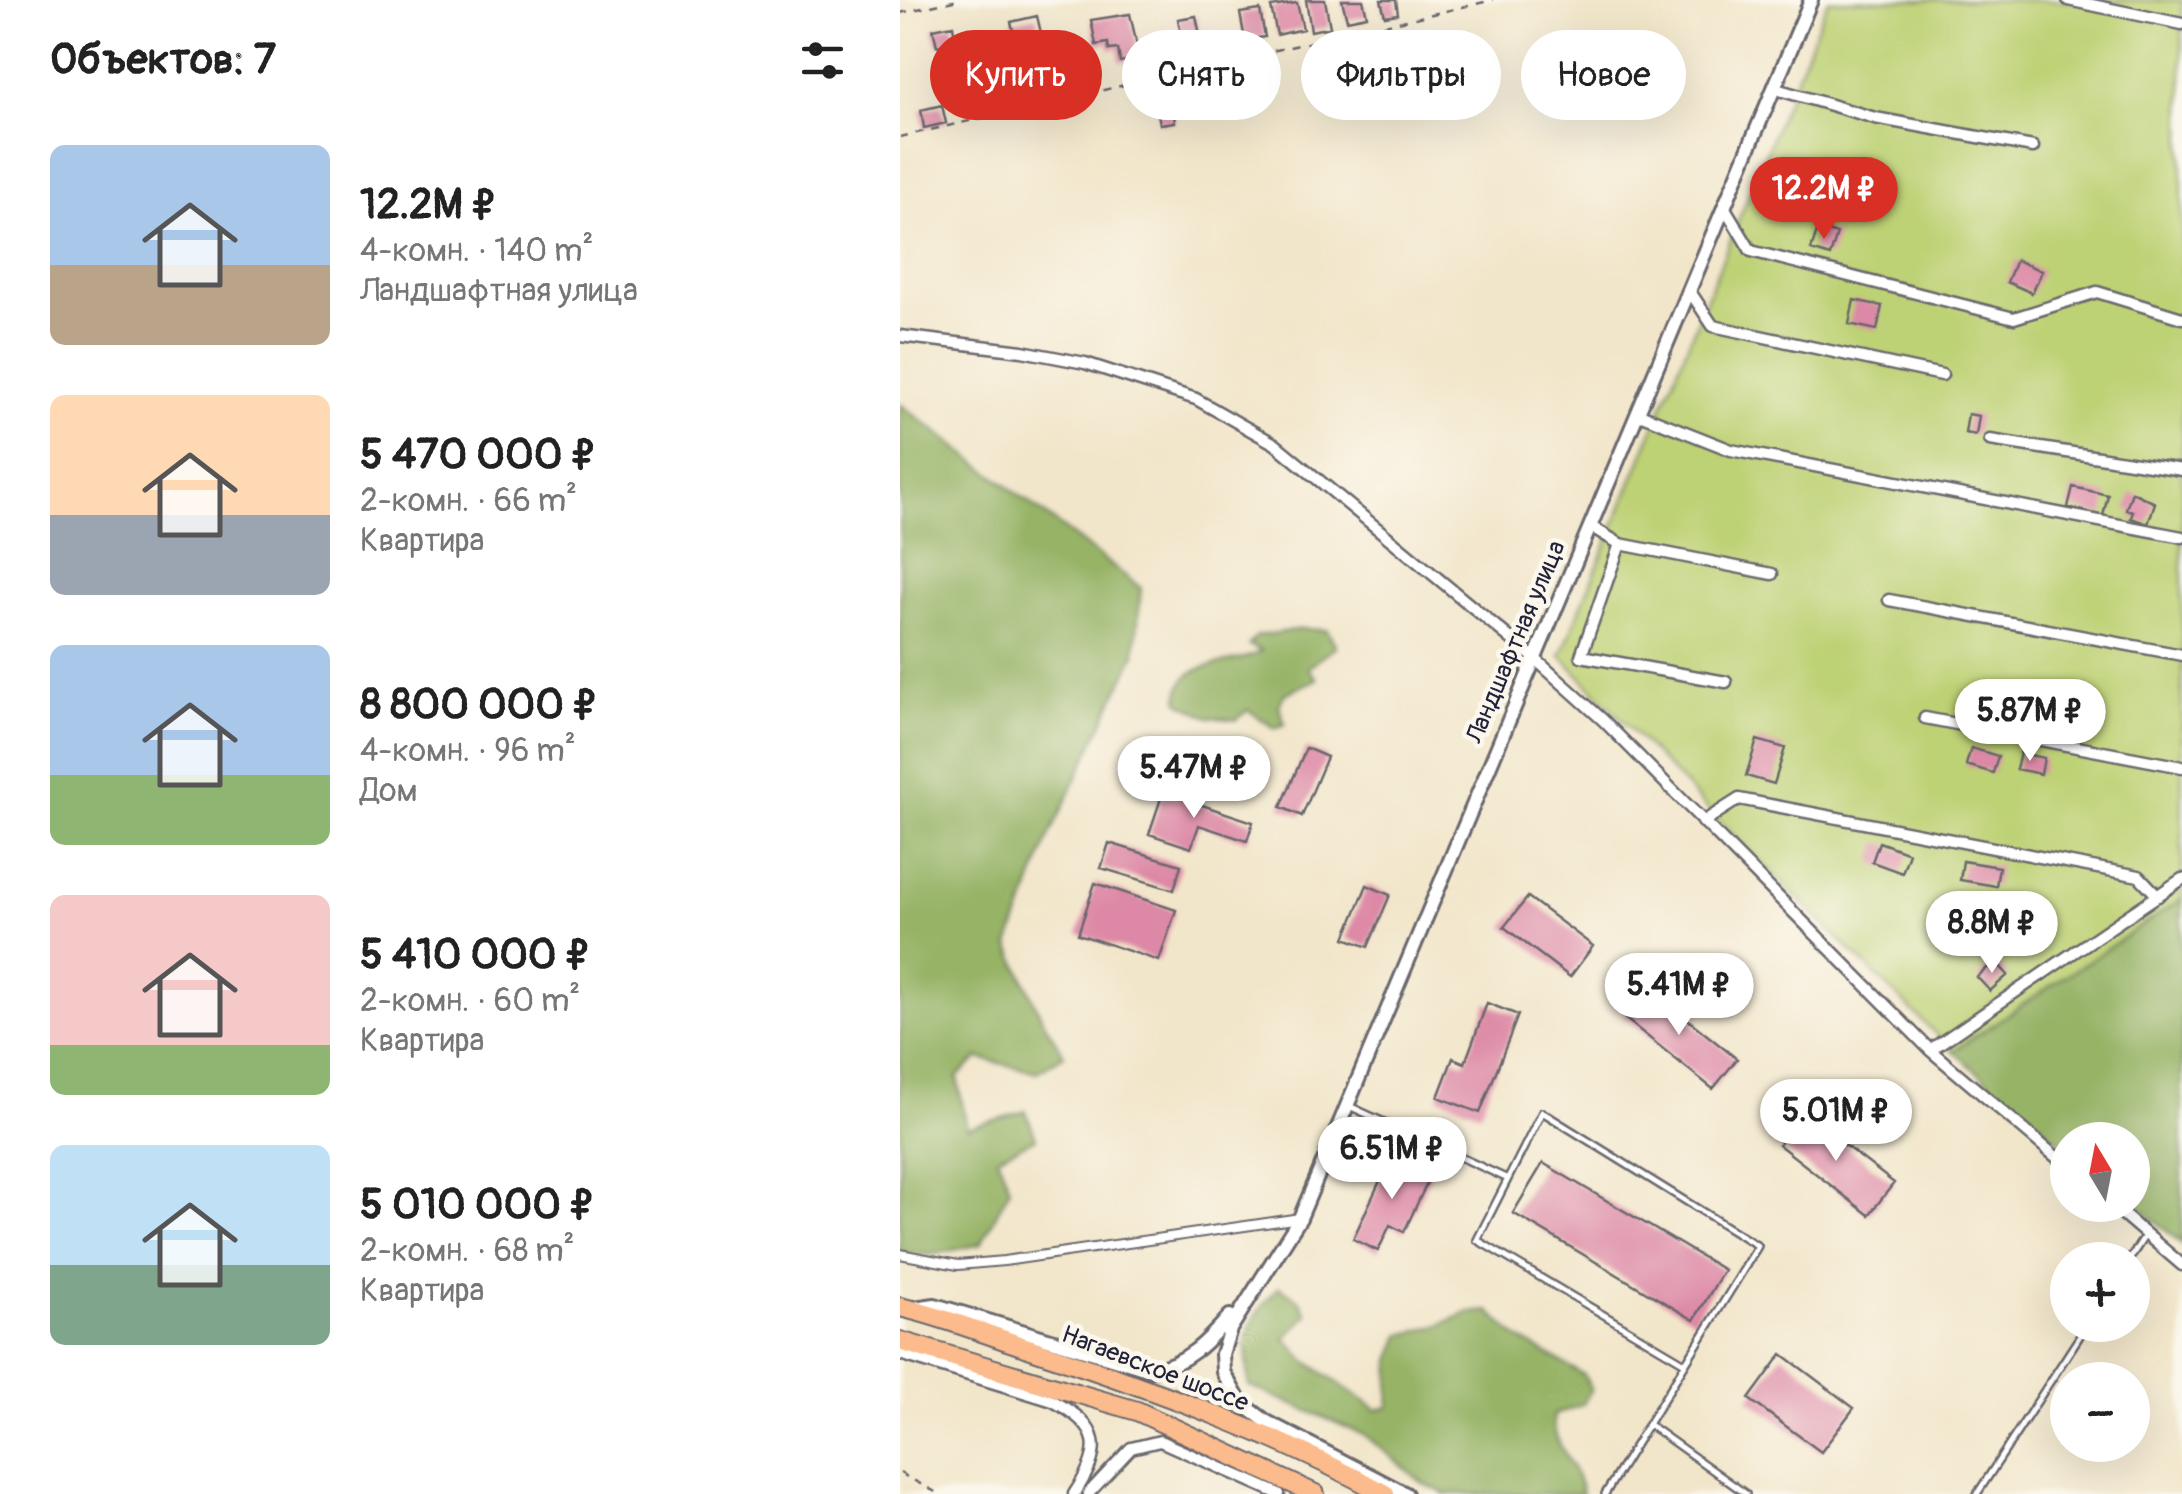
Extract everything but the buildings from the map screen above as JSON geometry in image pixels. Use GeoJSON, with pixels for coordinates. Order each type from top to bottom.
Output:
{"type":"FeatureCollection","features":[{"type":"Feature","properties":{"kind":"main road","name":"Нагаевское шоссе"},"geometry":{"type":"LineString","coordinates":[[904,1308],[1188,1405],[1333,1465],[1385,1494]]}},
{"type":"Feature","properties":{"kind":"main road","name":"Нагаевское шоссе"},"geometry":{"type":"LineString","coordinates":[[900,1341],[1138,1411],[1315,1494]]}},
{"type":"Feature","properties":{"kind":"street","name":"Ландшафтная улица"},"geometry":{"type":"LineString","coordinates":[[1248,1296],[1300,1218],[1812,0]]}},
{"type":"Feature","properties":{"kind":"street"},"geometry":{"type":"LineString","coordinates":[[2068,0],[2182,24]]}},
{"type":"Feature","properties":{"kind":"street"},"geometry":{"type":"LineString","coordinates":[[1776,88],[1875,118],[2033,147]]}},
{"type":"Feature","properties":{"kind":"street"},"geometry":{"type":"LineString","coordinates":[[1725,208],[1750,251],[2014,318],[2097,292],[2182,318]]}},
{"type":"Feature","properties":{"kind":"street"},"geometry":{"type":"LineString","coordinates":[[1690,290],[1713,326],[1942,376]]}},
{"type":"Feature","properties":{"kind":"street"},"geometry":{"type":"LineString","coordinates":[[900,336],[1022,350],[1085,363],[1196,399],[1230,416],[1306,466],[1603,720],[1930,1050],[2050,1152]]}},
{"type":"Feature","properties":{"kind":"street"},"geometry":{"type":"LineString","coordinates":[[1637,413],[1731,450],[2182,537]]}},
{"type":"Feature","properties":{"kind":"street"},"geometry":{"type":"LineString","coordinates":[[1990,440],[2182,470]]}},
{"type":"Feature","properties":{"kind":"street"},"geometry":{"type":"LineString","coordinates":[[1590,526],[1620,544],[1772,574]]}},
{"type":"Feature","properties":{"kind":"street"},"geometry":{"type":"LineString","coordinates":[[1620,544],[1581,656],[1726,682]]}},
{"type":"Feature","properties":{"kind":"street"},"geometry":{"type":"LineString","coordinates":[[1889,600],[2182,656]]}},
{"type":"Feature","properties":{"kind":"street"},"geometry":{"type":"LineString","coordinates":[[1924,718],[2182,767]]}},
{"type":"Feature","properties":{"kind":"street"},"geometry":{"type":"LineString","coordinates":[[1703,822],[1739,799],[2138,876],[2158,896]]}},
{"type":"Feature","properties":{"kind":"street"},"geometry":{"type":"LineString","coordinates":[[1930,1050],[2182,880]]}},
{"type":"Feature","properties":{"kind":"street"},"geometry":{"type":"LineString","coordinates":[[900,1254],[958,1265],[1004,1261],[1300,1218]]}},
{"type":"Feature","properties":{"kind":"street"},"geometry":{"type":"LineString","coordinates":[[2132,1222],[2182,1265]]}},
{"type":"Feature","properties":{"kind":"street"},"geometry":{"type":"LineString","coordinates":[[904,1308],[935,1305],[1150,1370],[1172,1367],[1192,1355],[1248,1296]]}},
{"type":"Feature","properties":{"kind":"street"},"geometry":{"type":"LineString","coordinates":[[1248,1296],[1230,1328],[1222,1354],[1223,1372],[1240,1402],[1267,1422],[1406,1494]]}},
{"type":"Feature","properties":{"kind":"street"},"geometry":{"type":"LineString","coordinates":[[900,1354],[1053,1401],[1074,1412],[1094,1436],[1094,1455],[1088,1473],[1074,1494]]}},
{"type":"Feature","properties":{"kind":"street"},"geometry":{"type":"LineString","coordinates":[[1088,1494],[1131,1448],[1160,1441],[1279,1494]]}},
{"type":"Feature","properties":{"kind":"lane"},"geometry":{"type":"LineString","coordinates":[[1346,1105],[1508,1179]]}},
{"type":"Feature","properties":{"kind":"lane"},"geometry":{"type":"LineString","coordinates":[[1605,1494],[1758,1246],[1542,1112],[1477,1240],[1685,1363]]}},
{"type":"Feature","properties":{"kind":"lane"},"geometry":{"type":"LineString","coordinates":[[2141,1242],[2146,1234]]}},
{"type":"Feature","properties":{"kind":"lane"},"geometry":{"type":"LineString","coordinates":[[1976,1494],[2075,1342]]}},
{"type":"Feature","properties":{"kind":"lane"},"geometry":{"type":"LineString","coordinates":[[1648,1424],[1746,1494]]}},
{"type":"Feature","properties":{"kind":"path"},"geometry":{"type":"LineString","coordinates":[[900,13],[958,0]]}},
{"type":"Feature","properties":{"kind":"path"},"geometry":{"type":"LineString","coordinates":[[900,137],[1492,0]]}},
{"type":"Feature","properties":{"kind":"path"},"geometry":{"type":"LineString","coordinates":[[900,1473],[939,1494]]}},
{"type":"Feature","properties":{"kind":"green space"},"geometry":{"type":"Polygon","coordinates":[[[1828,0],[2182,0],[2182,899],[1953,1051],[1719,821],[1561,656],[1828,0]]]}},
{"type":"Feature","properties":{"kind":"green space"},"geometry":{"type":"Polygon","coordinates":[[[900,404],[1141,588],[1135,654],[1049,837],[1009,945],[1042,1019],[1064,1055],[1037,1072],[978,1058],[957,1077],[967,1128],[1026,1111],[1036,1138],[997,1157],[1010,1188],[981,1244],[931,1255],[900,1252],[900,404]]]}},
{"type":"Feature","properties":{"kind":"green space"},"geometry":{"type":"Polygon","coordinates":[[[1302,629],[1327,630],[1336,646],[1308,668],[1317,679],[1284,694],[1279,706],[1285,724],[1275,728],[1248,710],[1236,720],[1209,717],[1179,702],[1181,687],[1196,670],[1261,651],[1249,645],[1257,636],[1302,629]]]}},
{"type":"Feature","properties":{"kind":"green space"},"geometry":{"type":"Polygon","coordinates":[[[2182,899],[2182,1244],[2150,1217],[2150,1122],[2050,1122],[2050,1134],[1953,1051],[2182,899]]]}},
{"type":"Feature","properties":{"kind":"green space"},"geometry":{"type":"Polygon","coordinates":[[[1279,1287],[1298,1299],[1308,1314],[1285,1338],[1305,1360],[1377,1410],[1389,1407],[1391,1360],[1401,1335],[1468,1313],[1489,1311],[1515,1336],[1584,1375],[1591,1390],[1583,1404],[1554,1415],[1556,1435],[1582,1494],[1446,1494],[1424,1484],[1365,1435],[1249,1386],[1249,1332],[1259,1311],[1279,1287]]]}}]}
